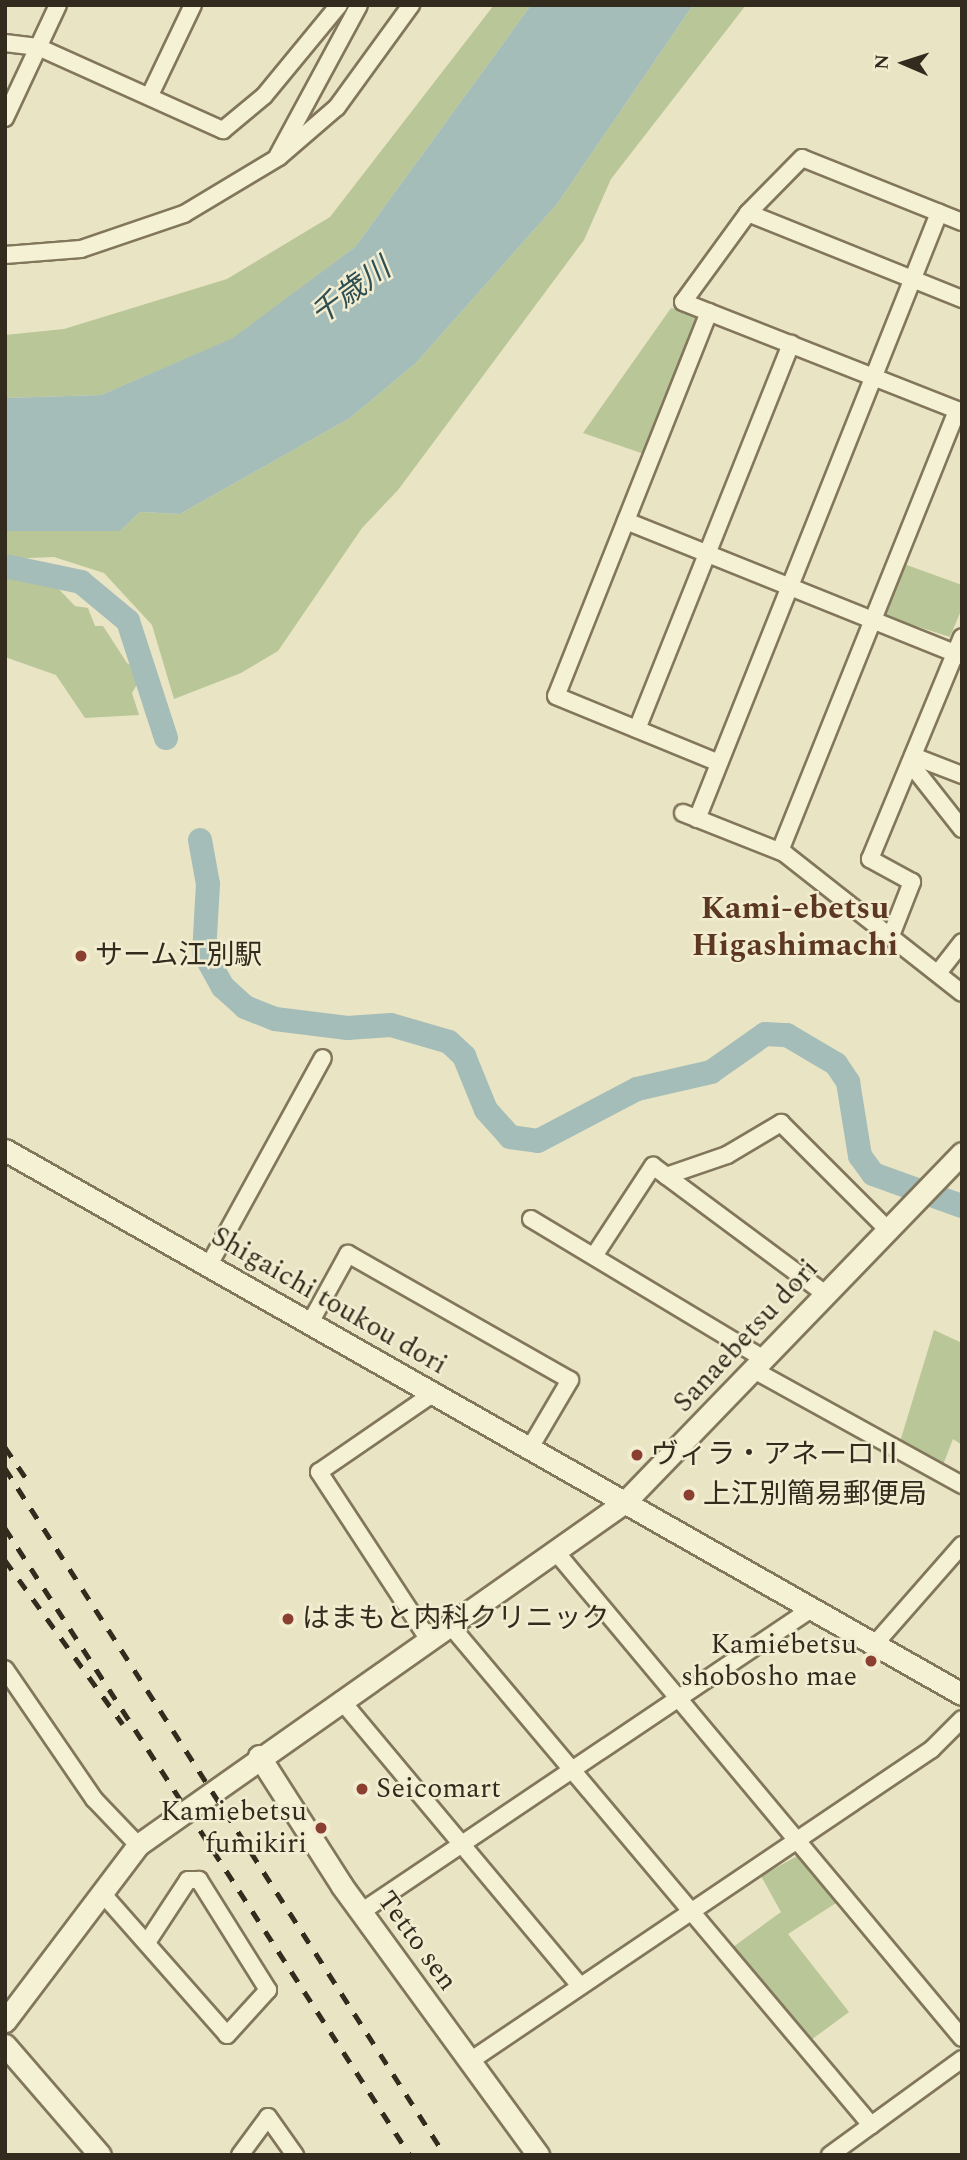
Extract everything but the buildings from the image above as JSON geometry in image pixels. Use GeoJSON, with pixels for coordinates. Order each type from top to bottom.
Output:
{"type":"FeatureCollection","features":[{"type":"Feature","properties":{"kind":"street"},"geometry":{"type":"LineString","coordinates":[[5,118],[58,5]]}},
{"type":"Feature","properties":{"kind":"street"},"geometry":{"type":"LineString","coordinates":[[150,95],[193,5]]}},
{"type":"Feature","properties":{"kind":"street"},"geometry":{"type":"LineString","coordinates":[[5,43],[38,47],[223,130],[264,96],[339,5]]}},
{"type":"Feature","properties":{"kind":"street"},"geometry":{"type":"LineString","coordinates":[[279,157],[359,5]]}},
{"type":"Feature","properties":{"kind":"street"},"geometry":{"type":"LineString","coordinates":[[5,255],[81,249],[184,214],[279,157],[337,107],[411,5]]}},
{"type":"Feature","properties":{"kind":"street"},"geometry":{"type":"LineString","coordinates":[[780,851],[959,411],[683,302],[748,213],[802,158],[962,222]]}},
{"type":"Feature","properties":{"kind":"street"},"geometry":{"type":"LineString","coordinates":[[748,213],[962,299]]}},
{"type":"Feature","properties":{"kind":"street"},"geometry":{"type":"LineString","coordinates":[[939,213],[719,763],[690,816],[780,851],[892,933],[962,993]]}},
{"type":"Feature","properties":{"kind":"street"},"geometry":{"type":"LineString","coordinates":[[709,312],[556,696],[719,763]]}},
{"type":"Feature","properties":{"kind":"street"},"geometry":{"type":"LineString","coordinates":[[637,729],[791,344]]}},
{"type":"Feature","properties":{"kind":"street"},"geometry":{"type":"LineString","coordinates":[[626,521],[959,654]]}},
{"type":"Feature","properties":{"kind":"street"},"geometry":{"type":"LineString","coordinates":[[892,933],[912,882],[870,859],[911,759],[959,654],[962,637]]}},
{"type":"Feature","properties":{"kind":"street"},"geometry":{"type":"LineString","coordinates":[[911,759],[962,775]]}},
{"type":"Feature","properties":{"kind":"street"},"geometry":{"type":"LineString","coordinates":[[911,759],[962,829]]}},
{"type":"Feature","properties":{"kind":"street"},"geometry":{"type":"LineString","coordinates":[[938,973],[962,943]]}},
{"type":"Feature","properties":{"kind":"street"},"geometry":{"type":"LineString","coordinates":[[209,1265],[323,1058]]}},
{"type":"Feature","properties":{"kind":"street"},"geometry":{"type":"LineString","coordinates":[[666,1175],[727,1154],[780,1123],[890,1222]]}},
{"type":"Feature","properties":{"kind":"street","name":"Shigaichi toukou dori"},"geometry":{"type":"LineString","coordinates":[[5,1150],[962,1694]]}},
{"type":"Feature","properties":{"kind":"street","name":"Sanaebetsu dori"},"geometry":{"type":"LineString","coordinates":[[5,2021],[138,1845],[259,1756],[625,1503],[759,1365],[932,1178],[962,1153]]}},
{"type":"Feature","properties":{"kind":"street"},"geometry":{"type":"LineString","coordinates":[[594,1256],[653,1166],[824,1293]]}},
{"type":"Feature","properties":{"kind":"street"},"geometry":{"type":"LineString","coordinates":[[531,1219],[594,1256],[759,1365],[962,1485]]}},
{"type":"Feature","properties":{"kind":"street"},"geometry":{"type":"LineString","coordinates":[[310,1323],[348,1254],[570,1380],[530,1448]]}},
{"type":"Feature","properties":{"kind":"street"},"geometry":{"type":"LineString","coordinates":[[429,1640],[319,1472],[434,1393]]}},
{"type":"Feature","properties":{"kind":"street"},"geometry":{"type":"LineString","coordinates":[[874,1644],[962,1545]]}},
{"type":"Feature","properties":{"kind":"street"},"geometry":{"type":"LineString","coordinates":[[556,1552],[962,2038]]}},
{"type":"Feature","properties":{"kind":"street"},"geometry":{"type":"LineString","coordinates":[[361,1912],[811,1609]]}},
{"type":"Feature","properties":{"kind":"street"},"geometry":{"type":"LineString","coordinates":[[450,1625],[871,2125]]}},
{"type":"Feature","properties":{"kind":"street"},"geometry":{"type":"LineString","coordinates":[[5,1669],[94,1799],[138,1845]]}},
{"type":"Feature","properties":{"kind":"street"},"geometry":{"type":"LineString","coordinates":[[341,1700],[580,1986]]}},
{"type":"Feature","properties":{"kind":"street"},"geometry":{"type":"LineString","coordinates":[[470,2061],[932,1749],[962,1719]]}},
{"type":"Feature","properties":{"kind":"street","name":"Tetto sen"},"geometry":{"type":"LineString","coordinates":[[259,1756],[361,1912],[538,2155]]}},
{"type":"Feature","properties":{"kind":"street"},"geometry":{"type":"LineString","coordinates":[[102,1893],[148,1941],[227,2035],[268,1990],[200,1880],[187,1880],[148,1941]]}},
{"type":"Feature","properties":{"kind":"street"},"geometry":{"type":"LineString","coordinates":[[5,2045],[100,2155]]}},
{"type":"Feature","properties":{"kind":"street"},"geometry":{"type":"LineString","coordinates":[[830,2155],[962,2059]]}},
{"type":"Feature","properties":{"kind":"street"},"geometry":{"type":"LineString","coordinates":[[240,2155],[268,2117],[295,2155]]}},
{"type":"Feature","properties":{"kind":"green space"},"geometry":{"type":"Polygon","coordinates":[[[494,5],[531,5],[355,247],[234,338],[101,395],[5,398],[5,335],[64,329],[227,279],[330,217],[494,5]]]}},
{"type":"Feature","properties":{"kind":"green space"},"geometry":{"type":"Polygon","coordinates":[[[693,5],[746,5],[611,179],[584,240],[398,490],[362,528],[278,651],[241,673],[174,699],[152,625],[104,573],[54,557],[5,559],[5,531],[120,531],[140,512],[180,514],[350,418],[416,363],[557,204],[693,5]]]}},
{"type":"Feature","properties":{"kind":"green space"},"geometry":{"type":"Polygon","coordinates":[[[671,308],[697,314],[644,454],[583,433],[671,308]]]}},
{"type":"Feature","properties":{"kind":"green space"},"geometry":{"type":"Polygon","coordinates":[[[904,564],[962,585],[962,608],[950,637],[885,616],[904,564]]]}},
{"type":"Feature","properties":{"kind":"green space"},"geometry":{"type":"Polygon","coordinates":[[[31,576],[51,581],[75,606],[88,608],[95,626],[103,626],[127,663],[143,674],[132,693],[139,715],[85,718],[56,675],[5,657],[5,577],[31,576]]]}},
{"type":"Feature","properties":{"kind":"green space"},"geometry":{"type":"Polygon","coordinates":[[[934,1330],[962,1343],[962,1445],[953,1439],[941,1470],[899,1445],[934,1330]]]}},
{"type":"Feature","properties":{"kind":"green space"},"geometry":{"type":"Polygon","coordinates":[[[799,1855],[836,1903],[788,1934],[849,2012],[811,2040],[733,1947],[781,1912],[761,1876],[799,1855]]]}},
{"type":"Feature","properties":{"kind":"water","name":"千歳川"},"geometry":{"type":"Polygon","coordinates":[[[531,5],[693,5],[557,204],[416,363],[350,418],[180,514],[140,512],[120,531],[5,531],[5,398],[101,395],[233,338],[355,247],[531,5]]]}},
{"type":"Feature","properties":{"kind":"waterway"},"geometry":{"type":"LineString","coordinates":[[5,566],[81,582],[128,621],[166,738]]}},
{"type":"Feature","properties":{"kind":"waterway"},"geometry":{"type":"LineString","coordinates":[[200,840],[208,884],[204,953],[223,987],[245,1007],[275,1019],[347,1028],[391,1025],[449,1042],[464,1056],[486,1110],[510,1137],[538,1141],[637,1089],[711,1072],[765,1034],[787,1035],[836,1064],[848,1082],[860,1156],[873,1174],[962,1206]]}},
{"type":"Feature","properties":{"kind":"railway"},"geometry":{"type":"LineString","coordinates":[[5,1447],[28,1481]]}},
{"type":"Feature","properties":{"kind":"railway"},"geometry":{"type":"LineString","coordinates":[[5,1468],[445,2155]]}},
{"type":"Feature","properties":{"kind":"railway"},"geometry":{"type":"LineString","coordinates":[[5,1528],[410,2155]]}},
{"type":"Feature","properties":{"kind":"railway"},"geometry":{"type":"LineString","coordinates":[[5,1560],[123,1724]]}},
{"type":"Feature","properties":{"kind":"place","name":"サーム江別駅"},"geometry":{"type":"Point","coordinates":[81,956]}},
{"type":"Feature","properties":{"kind":"place","name":"ヴィラ・アネーロⅡ"},"geometry":{"type":"Point","coordinates":[637,1455]}},
{"type":"Feature","properties":{"kind":"place","name":"上江別簡易郵便局"},"geometry":{"type":"Point","coordinates":[689,1495]}},
{"type":"Feature","properties":{"kind":"place","name":"はまもと内科クリニック"},"geometry":{"type":"Point","coordinates":[288,1619]}},
{"type":"Feature","properties":{"kind":"place","name":"Kamiebetsu shobosho mae"},"geometry":{"type":"Point","coordinates":[871,1661]}},
{"type":"Feature","properties":{"kind":"place","name":"Seicomart"},"geometry":{"type":"Point","coordinates":[362,1789]}},
{"type":"Feature","properties":{"kind":"place","name":"Kamiebetsu fumikiri"},"geometry":{"type":"Point","coordinates":[321,1828]}},
{"type":"Feature","properties":{"kind":"district","name":"Kami-ebetsu Higashimachi"},"geometry":{"type":"Point","coordinates":[795,928]}}]}
